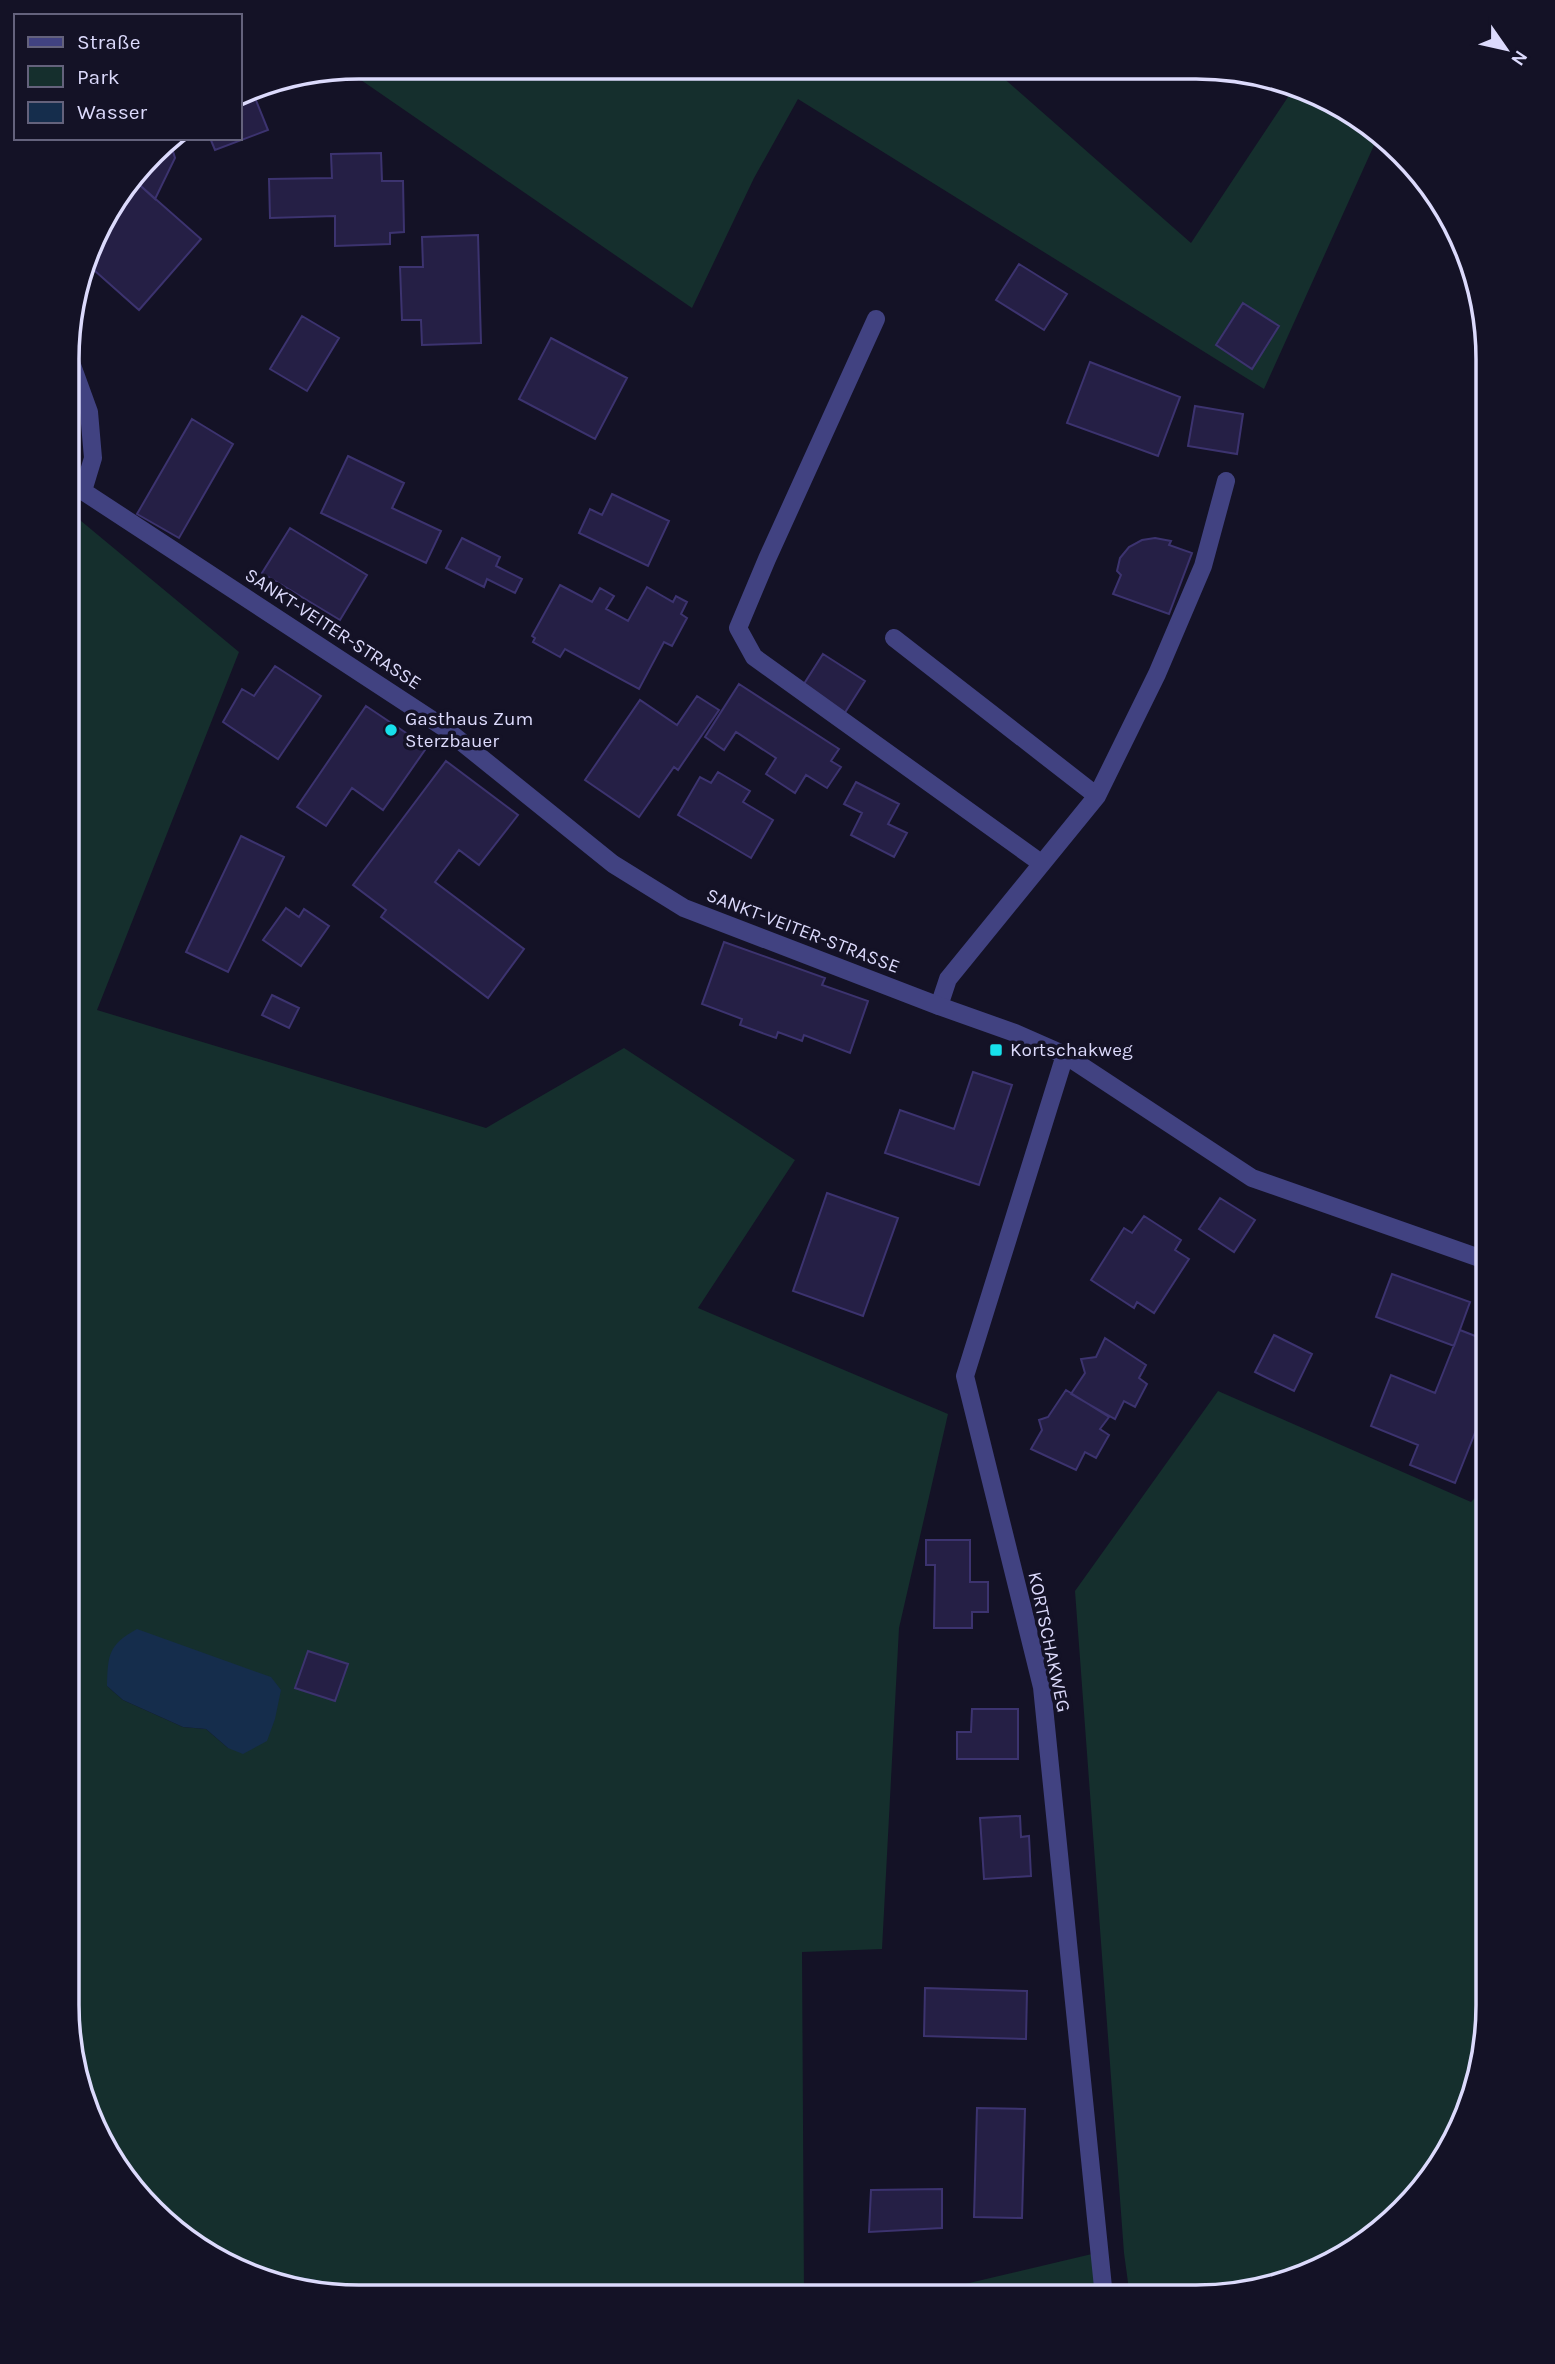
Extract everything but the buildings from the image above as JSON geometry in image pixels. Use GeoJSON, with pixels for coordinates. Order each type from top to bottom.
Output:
{"type":"FeatureCollection","features":[{"type":"Feature","properties":{"kind":"street"},"geometry":{"type":"LineString","coordinates":[[876,319],[738,628],[754,657],[1041,863]]}},
{"type":"Feature","properties":{"kind":"street"},"geometry":{"type":"LineString","coordinates":[[79,385],[89,412],[93,458],[79,482]]}},
{"type":"Feature","properties":{"kind":"street"},"geometry":{"type":"LineString","coordinates":[[939,1006],[948,979],[1097,796],[1157,674],[1203,566],[1226,481]]}},
{"type":"Feature","properties":{"kind":"street","name":"SANKT-VEITER-STRASSE"},"geometry":{"type":"LineString","coordinates":[[79,489],[443,727],[612,864],[684,908],[1015,1033],[1065,1055],[1252,1178],[1476,1257]]}},
{"type":"Feature","properties":{"kind":"street"},"geometry":{"type":"LineString","coordinates":[[894,638],[1097,796]]}},
{"type":"Feature","properties":{"kind":"street","name":"KORTSCHAKWEG"},"geometry":{"type":"LineString","coordinates":[[1065,1055],[965,1376],[1042,1687],[1103,2285]]}},
{"type":"Feature","properties":{"kind":"green space"},"geometry":{"type":"Polygon","coordinates":[[[360,79],[1005,79],[1191,243],[1289,95],[1336,116],[1375,143],[1264,389],[798,99],[754,178],[692,308],[360,79]],[[1243,303],[1216,345],[1252,369],[1279,326],[1243,303]]]}},
{"type":"Feature","properties":{"kind":"green space"},"geometry":{"type":"Polygon","coordinates":[[[79,519],[239,652],[97,1010],[486,1128],[624,1048],[795,1160],[698,1308],[948,1414],[899,1628],[882,1949],[802,1952],[804,2285],[340,2285],[304,2280],[251,2264],[203,2238],[174,2216],[148,2190],[116,2146],[100,2113],[88,2078],[79,2024],[79,519]],[[107,1686],[123,1700],[183,1727],[206,1729],[228,1748],[267,1740],[107,1686]]]}},
{"type":"Feature","properties":{"kind":"green space"},"geometry":{"type":"Polygon","coordinates":[[[1218,1391],[1471,1502],[1476,1497],[1476,2024],[1467,2078],[1455,2113],[1439,2146],[1407,2190],[1381,2216],[1336,2248],[1304,2264],[1269,2276],[1215,2285],[1128,2285],[1075,1591],[1218,1391]]]}},
{"type":"Feature","properties":{"kind":"green space"},"geometry":{"type":"Polygon","coordinates":[[[1092,2254],[1099,2285],[961,2285],[1092,2254]]]}},
{"type":"Feature","properties":{"kind":"water"},"geometry":{"type":"Polygon","coordinates":[[[137,1629],[271,1677],[281,1690],[267,1741],[243,1754],[228,1748],[206,1729],[183,1727],[123,1700],[107,1686],[109,1659],[120,1640],[137,1629]]]}},
{"type":"Feature","properties":{"kind":"place","name":"Gasthaus Zum Sterzbauer"},"geometry":{"type":"Point","coordinates":[391,730]}},
{"type":"Feature","properties":{"kind":"place","name":"Kortschakweg"},"geometry":{"type":"Point","coordinates":[996,1050]}}]}
